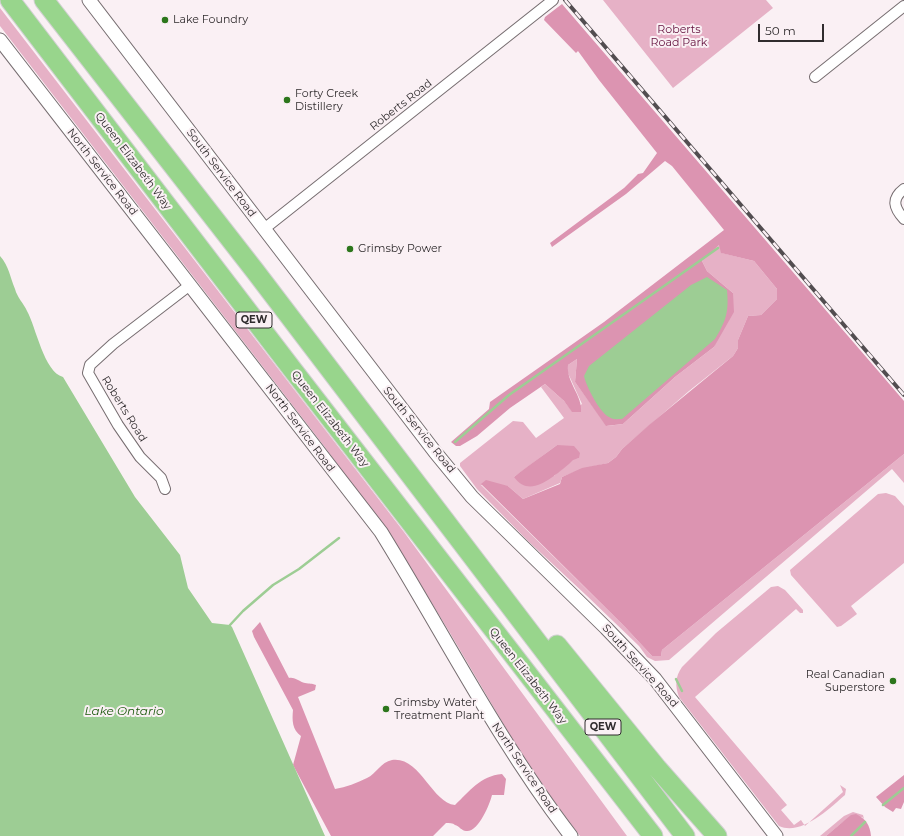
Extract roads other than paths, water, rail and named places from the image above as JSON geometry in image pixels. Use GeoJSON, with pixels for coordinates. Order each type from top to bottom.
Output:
{"type":"FeatureCollection","features":[{"type":"Feature","properties":{"kind":"highway","name":"Queen Elizabeth Way"},"geometry":{"type":"LineString","coordinates":[[10,0],[653,836]]}},
{"type":"Feature","properties":{"kind":"highway","name":"QEW"},"geometry":{"type":"LineString","coordinates":[[44,0],[260,277],[521,618],[685,836]]}},
{"type":"Feature","properties":{"kind":"highway"},"geometry":{"type":"LineString","coordinates":[[521,618],[553,641],[657,768],[717,836]]}},
{"type":"Feature","properties":{"kind":"highway"},"geometry":{"type":"LineString","coordinates":[[568,727],[602,788],[639,836]]}},
{"type":"Feature","properties":{"kind":"street","name":"South Service Road"},"geometry":{"type":"LineString","coordinates":[[89,0],[400,408],[472,497],[606,628],[655,679],[776,836]]}},
{"type":"Feature","properties":{"kind":"street","name":"Roberts Road"},"geometry":{"type":"LineString","coordinates":[[264,229],[553,0]]}},
{"type":"Feature","properties":{"kind":"street"},"geometry":{"type":"LineString","coordinates":[[815,77],[904,6]]}},
{"type":"Feature","properties":{"kind":"street","name":"North Service Road"},"geometry":{"type":"LineString","coordinates":[[0,40],[381,532],[513,754],[571,836]]}},
{"type":"Feature","properties":{"kind":"street"},"geometry":{"type":"LineString","coordinates":[[904,188],[898,194],[895,205],[897,211],[904,219]]}},
{"type":"Feature","properties":{"kind":"street","name":"Roberts Road"},"geometry":{"type":"LineString","coordinates":[[165,489],[161,478],[140,458],[118,425],[88,374],[90,365],[113,344],[190,285]]}},
{"type":"Feature","properties":{"kind":"water","name":"Lake Ontario"},"geometry":{"type":"Polygon","coordinates":[[[0,256],[7,268],[19,298],[26,308],[41,348],[51,367],[56,373],[63,377],[135,497],[180,555],[188,588],[212,623],[230,625],[232,627],[325,836],[0,836],[0,256]]]}},
{"type":"Feature","properties":{"kind":"water"},"geometry":{"type":"Polygon","coordinates":[[[707,277],[727,290],[728,304],[726,316],[715,339],[622,419],[612,419],[605,414],[590,392],[584,376],[589,366],[691,285],[707,277]]]}},
{"type":"Feature","properties":{"kind":"waterway"},"geometry":{"type":"LineString","coordinates":[[455,442],[509,395],[718,248]]}},
{"type":"Feature","properties":{"kind":"waterway"},"geometry":{"type":"LineString","coordinates":[[230,625],[243,611],[273,585],[299,569],[339,538]]}},
{"type":"Feature","properties":{"kind":"waterway"},"geometry":{"type":"LineString","coordinates":[[676,679],[682,691]]}},
{"type":"Feature","properties":{"kind":"waterway"},"geometry":{"type":"LineString","coordinates":[[883,805],[904,788]]}},
{"type":"Feature","properties":{"kind":"waterway"},"geometry":{"type":"LineString","coordinates":[[851,836],[865,822]]}},
{"type":"Feature","properties":{"kind":"railway"},"geometry":{"type":"LineString","coordinates":[[565,0],[904,395]]}},
{"type":"Feature","properties":{"kind":"place","name":"Lake Foundry"},"geometry":{"type":"Point","coordinates":[165,20]}},
{"type":"Feature","properties":{"kind":"place","name":"Forty Creek Distillery"},"geometry":{"type":"Point","coordinates":[287,100]}},
{"type":"Feature","properties":{"kind":"place","name":"Grimsby Power"},"geometry":{"type":"Point","coordinates":[350,249]}},
{"type":"Feature","properties":{"kind":"place","name":"Real Canadian Superstore"},"geometry":{"type":"Point","coordinates":[893,681]}},
{"type":"Feature","properties":{"kind":"place","name":"Grimsby Water Treatment Plant"},"geometry":{"type":"Point","coordinates":[386,709]}},
{"type":"Feature","properties":{"kind":"park label","name":"Roberts Road Park"},"geometry":{"type":"Point","coordinates":[679,36]}}]}
